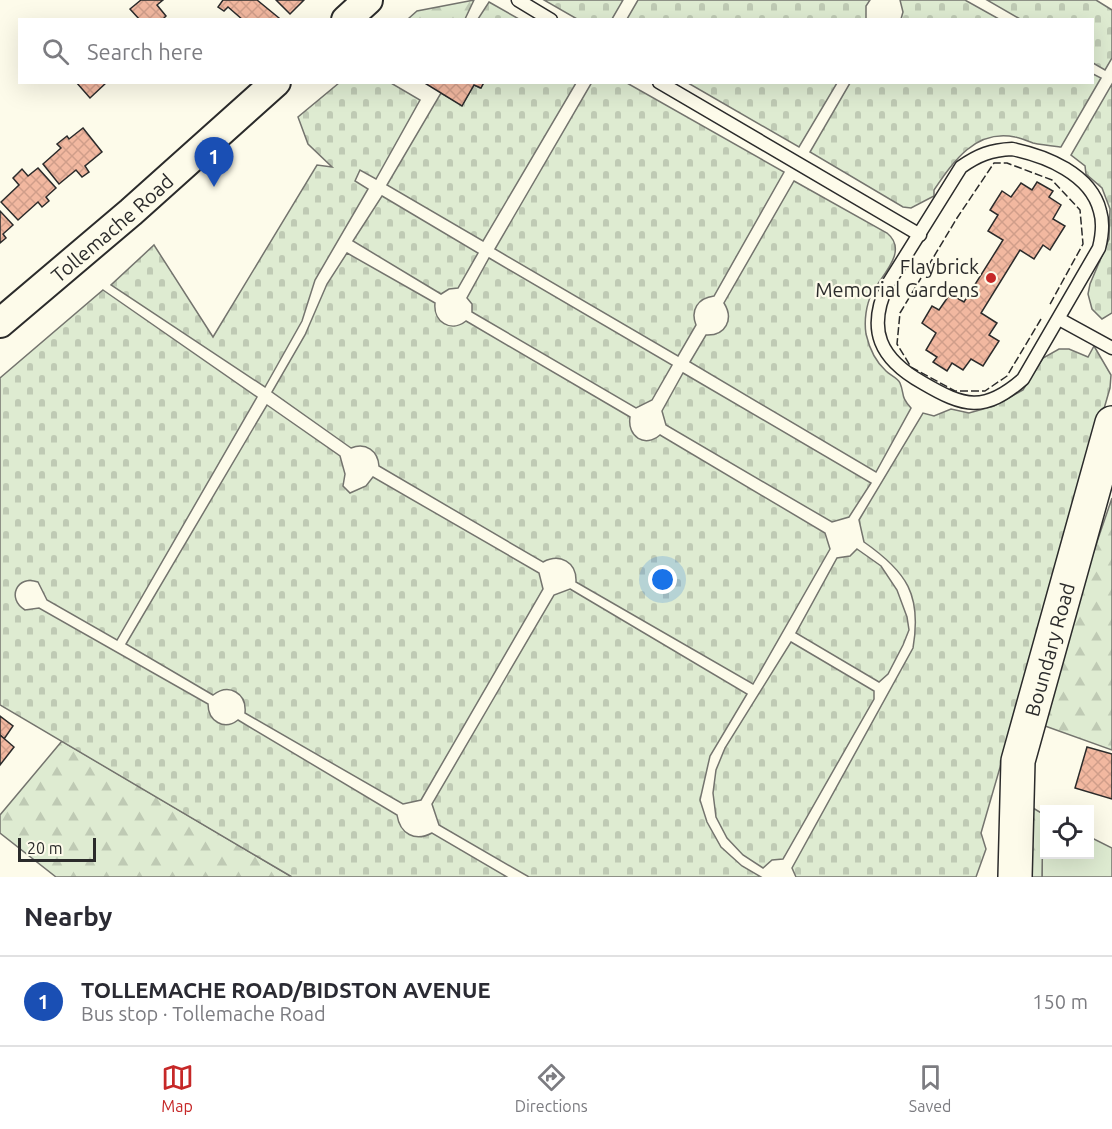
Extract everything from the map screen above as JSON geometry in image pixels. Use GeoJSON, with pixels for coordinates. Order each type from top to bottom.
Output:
{"type":"FeatureCollection","features":[{"type":"Feature","properties":{"kind":"main road","name":"Boundary Road"},"geometry":{"type":"LineString","coordinates":[[1015,877],[1018,762],[1112,423]]}},
{"type":"Feature","properties":{"kind":"street"},"geometry":{"type":"LineString","coordinates":[[348,18],[368,0]]}},
{"type":"Feature","properties":{"kind":"street","name":"Tollemache Road"},"geometry":{"type":"LineString","coordinates":[[0,323],[131,212],[274,84]]}},
{"type":"Feature","properties":{"kind":"lane"},"geometry":{"type":"LineString","coordinates":[[518,0],[548,18]]}},
{"type":"Feature","properties":{"kind":"lane"},"geometry":{"type":"LineString","coordinates":[[662,84],[920,235]]}},
{"type":"Feature","properties":{"kind":"lane"},"geometry":{"type":"LineString","coordinates":[[1012,149],[1030,153],[1080,178],[1093,193],[1100,211],[1103,230],[1099,248],[1023,379],[1008,392],[991,400],[971,403],[952,400],[903,372],[889,358],[880,340],[877,321],[880,302],[888,284],[920,235],[961,167],[976,156],[993,150],[1012,149]]}},
{"type":"Feature","properties":{"kind":"lane"},"geometry":{"type":"LineString","coordinates":[[1059,318],[1112,348]]}},
{"type":"Feature","properties":{"kind":"green space"},"geometry":{"type":"Polygon","coordinates":[[[474,0],[465,18],[409,18],[417,11],[474,0]]]}},
{"type":"Feature","properties":{"kind":"green space"},"geometry":{"type":"Polygon","coordinates":[[[544,0],[623,0],[613,18],[575,18],[544,0]]]}},
{"type":"Feature","properties":{"kind":"green space"},"geometry":{"type":"Polygon","coordinates":[[[638,0],[870,0],[866,6],[866,18],[628,18],[638,0]]]}},
{"type":"Feature","properties":{"kind":"green space"},"geometry":{"type":"Polygon","coordinates":[[[900,0],[965,0],[997,18],[901,18],[903,12],[900,0]]]}},
{"type":"Feature","properties":{"kind":"green space"},"geometry":{"type":"Polygon","coordinates":[[[987,0],[1096,0],[1112,10],[1112,58],[1105,70],[1094,64],[1094,18],[1018,18],[987,0]]]}},
{"type":"Feature","properties":{"kind":"green space"},"geometry":{"type":"Polygon","coordinates":[[[489,2],[517,18],[479,18],[489,2]]]}},
{"type":"Feature","properties":{"kind":"green space"},"geometry":{"type":"Polygon","coordinates":[[[1094,74],[1101,78],[1061,147],[1033,143],[1015,137],[988,138],[977,143],[957,159],[934,190],[934,196],[911,208],[903,207],[810,152],[849,84],[1094,84],[1094,74]]]}},
{"type":"Feature","properties":{"kind":"green space"},"geometry":{"type":"Polygon","coordinates":[[[338,84],[393,84],[420,100],[376,179],[360,170],[355,181],[368,189],[315,280],[302,321],[265,387],[111,285],[154,245],[213,337],[317,165],[332,167],[308,144],[298,117],[338,84]]]}},
{"type":"Feature","properties":{"kind":"green space"},"geometry":{"type":"Polygon","coordinates":[[[483,84],[575,84],[483,241],[387,185],[441,93],[462,105],[474,85],[480,88],[483,84]]]}},
{"type":"Feature","properties":{"kind":"green space"},"geometry":{"type":"Polygon","coordinates":[[[591,84],[629,84],[784,172],[714,296],[704,299],[697,306],[694,314],[696,325],[678,356],[495,249],[591,84]]]}},
{"type":"Feature","properties":{"kind":"green space"},"geometry":{"type":"Polygon","coordinates":[[[690,84],[836,84],[799,147],[690,84]]]}},
{"type":"Feature","properties":{"kind":"green space"},"geometry":{"type":"Polygon","coordinates":[[[1112,84],[1112,313],[1102,319],[1092,309],[1088,294],[1109,239],[1110,209],[1102,188],[1086,174],[1085,166],[1071,155],[1112,84]]]}},
{"type":"Feature","properties":{"kind":"green space"},"geometry":{"type":"Polygon","coordinates":[[[794,181],[887,233],[895,247],[892,263],[870,298],[865,329],[876,359],[899,381],[904,398],[911,408],[876,472],[690,362],[706,335],[719,333],[726,325],[728,315],[724,303],[794,181]]]}},
{"type":"Feature","properties":{"kind":"green space"},"geometry":{"type":"Polygon","coordinates":[[[382,196],[478,253],[458,288],[449,289],[441,294],[353,241],[382,196]]]}},
{"type":"Feature","properties":{"kind":"green space"},"geometry":{"type":"Polygon","coordinates":[[[347,253],[435,303],[437,316],[444,324],[455,326],[466,321],[630,417],[631,430],[638,438],[649,440],[660,435],[825,533],[830,549],[753,684],[576,582],[574,569],[566,561],[549,559],[543,562],[379,466],[374,452],[370,449],[362,446],[351,448],[272,392],[305,335],[327,284],[347,253]]]}},
{"type":"Feature","properties":{"kind":"green space"},"geometry":{"type":"Polygon","coordinates":[[[489,258],[672,365],[652,400],[636,408],[472,312],[472,304],[467,298],[489,258]]]}},
{"type":"Feature","properties":{"kind":"green space"},"geometry":{"type":"Polygon","coordinates":[[[103,290],[257,397],[117,640],[47,600],[38,582],[31,580],[20,584],[15,594],[19,605],[25,610],[39,608],[208,704],[211,715],[218,722],[227,725],[238,720],[397,815],[401,827],[409,834],[420,837],[432,833],[507,877],[292,877],[0,705],[0,378],[103,290]]]}},
{"type":"Feature","properties":{"kind":"green space"},"geometry":{"type":"Polygon","coordinates":[[[1094,346],[1111,375],[1110,388],[981,833],[986,849],[976,877],[796,877],[792,868],[913,648],[915,613],[908,586],[891,564],[864,542],[859,520],[923,413],[934,416],[951,409],[969,413],[994,406],[1023,390],[1043,358],[1059,349],[1069,349],[1088,357],[1094,346]]]}},
{"type":"Feature","properties":{"kind":"green space"},"geometry":{"type":"Polygon","coordinates":[[[683,373],[871,483],[849,517],[832,522],[666,425],[662,411],[683,373]]]}},
{"type":"Feature","properties":{"kind":"green space"},"geometry":{"type":"Polygon","coordinates":[[[267,405],[340,456],[345,474],[343,486],[350,493],[366,486],[373,477],[539,573],[543,589],[421,800],[403,804],[245,713],[243,700],[236,692],[225,690],[213,695],[126,644],[267,405]]]}},
{"type":"Feature","properties":{"kind":"green space"},"geometry":{"type":"Polygon","coordinates":[[[1112,498],[1112,750],[1045,726],[1074,609],[1112,498]]]}},
{"type":"Feature","properties":{"kind":"green space"},"geometry":{"type":"Polygon","coordinates":[[[857,549],[881,566],[897,590],[907,617],[909,630],[903,645],[888,674],[879,682],[796,633],[837,558],[850,556],[857,549]]]}},
{"type":"Feature","properties":{"kind":"green space"},"geometry":{"type":"Polygon","coordinates":[[[570,589],[747,694],[710,756],[700,800],[707,822],[721,847],[742,866],[761,877],[529,877],[439,825],[432,804],[554,595],[570,589]]]}},
{"type":"Feature","properties":{"kind":"green space"},"geometry":{"type":"Polygon","coordinates":[[[791,642],[874,691],[874,699],[783,859],[772,860],[763,868],[743,855],[727,838],[716,817],[713,793],[716,770],[725,748],[791,642]]]}},
{"type":"Feature","properties":{"kind":"green space"},"geometry":{"type":"Polygon","coordinates":[[[62,741],[292,877],[56,877],[0,833],[0,815],[62,741]]]}},
{"type":"Feature","properties":{"kind":"green space"},"geometry":{"type":"Polygon","coordinates":[[[1028,805],[1040,812],[1040,859],[1042,859],[1042,877],[1027,877],[1028,805]]]}},
{"type":"Feature","properties":{"kind":"green space"},"geometry":{"type":"Polygon","coordinates":[[[1094,839],[1112,848],[1112,877],[1042,877],[1042,859],[1094,859],[1094,839]]]}},
{"type":"Feature","properties":{"kind":"building"},"geometry":{"type":"Polygon","coordinates":[[[141,0],[163,0],[157,5],[166,16],[164,18],[138,18],[130,9],[141,0]]]}},
{"type":"Feature","properties":{"kind":"building"},"geometry":{"type":"Polygon","coordinates":[[[223,0],[257,0],[279,18],[241,18],[228,7],[224,11],[218,7],[223,0]]]}},
{"type":"Feature","properties":{"kind":"building"},"geometry":{"type":"Polygon","coordinates":[[[276,0],[304,0],[290,14],[276,0]]]}},
{"type":"Feature","properties":{"kind":"building"},"geometry":{"type":"Polygon","coordinates":[[[78,84],[105,84],[90,98],[78,84]]]}},
{"type":"Feature","properties":{"kind":"building"},"geometry":{"type":"Polygon","coordinates":[[[426,84],[483,84],[481,88],[474,85],[462,106],[426,84]]]}},
{"type":"Feature","properties":{"kind":"building"},"geometry":{"type":"Polygon","coordinates":[[[83,128],[102,152],[85,166],[89,172],[82,177],[76,170],[59,184],[43,164],[61,148],[57,144],[67,136],[69,139],[83,128]]]}},
{"type":"Feature","properties":{"kind":"building"},"geometry":{"type":"Polygon","coordinates":[[[38,168],[56,188],[46,197],[49,201],[42,207],[38,202],[18,220],[1,202],[19,185],[13,178],[22,169],[28,176],[38,168]]]}},
{"type":"Feature","properties":{"kind":"building"},"geometry":{"type":"Polygon","coordinates":[[[1037,182],[1053,191],[1049,197],[1061,205],[1053,219],[1065,226],[1050,250],[1043,245],[1034,259],[1020,250],[981,313],[997,323],[989,335],[999,341],[983,366],[971,359],[963,370],[952,363],[947,371],[933,362],[937,357],[926,350],[936,333],[922,323],[932,306],[939,310],[950,294],[964,302],[1003,240],[988,231],[998,215],[990,210],[1002,191],[1011,197],[1021,183],[1032,190],[1037,182]]]}},
{"type":"Feature","properties":{"kind":"building"},"geometry":{"type":"Polygon","coordinates":[[[0,211],[13,225],[3,234],[6,238],[0,243],[0,211]]]}},
{"type":"Feature","properties":{"kind":"building"},"geometry":{"type":"Polygon","coordinates":[[[0,716],[13,726],[4,739],[0,735],[0,716]]]}},
{"type":"Feature","properties":{"kind":"building"},"geometry":{"type":"Polygon","coordinates":[[[0,735],[14,747],[0,765],[0,735]]]}},
{"type":"Feature","properties":{"kind":"building"},"geometry":{"type":"Polygon","coordinates":[[[1087,747],[1112,754],[1112,799],[1075,788],[1087,747]]]}},
{"type":"Feature","properties":{"kind":"fence"},"geometry":{"type":"LineString","coordinates":[[1041,319],[1007,376],[985,391],[955,391],[911,367],[897,344],[900,313],[957,218],[994,163],[1007,163],[1052,180],[1080,210],[1083,244],[1049,306]]}},
{"type":"Feature","properties":{"kind":"place","name":"TOLLEMACHE ROAD/BIDSTON AVENUE"},"geometry":{"type":"Point","coordinates":[214,187]}},
{"type":"Feature","properties":{"kind":"place","name":"Flaybrick Memorial Gardens"},"geometry":{"type":"Point","coordinates":[991,278]}}]}
